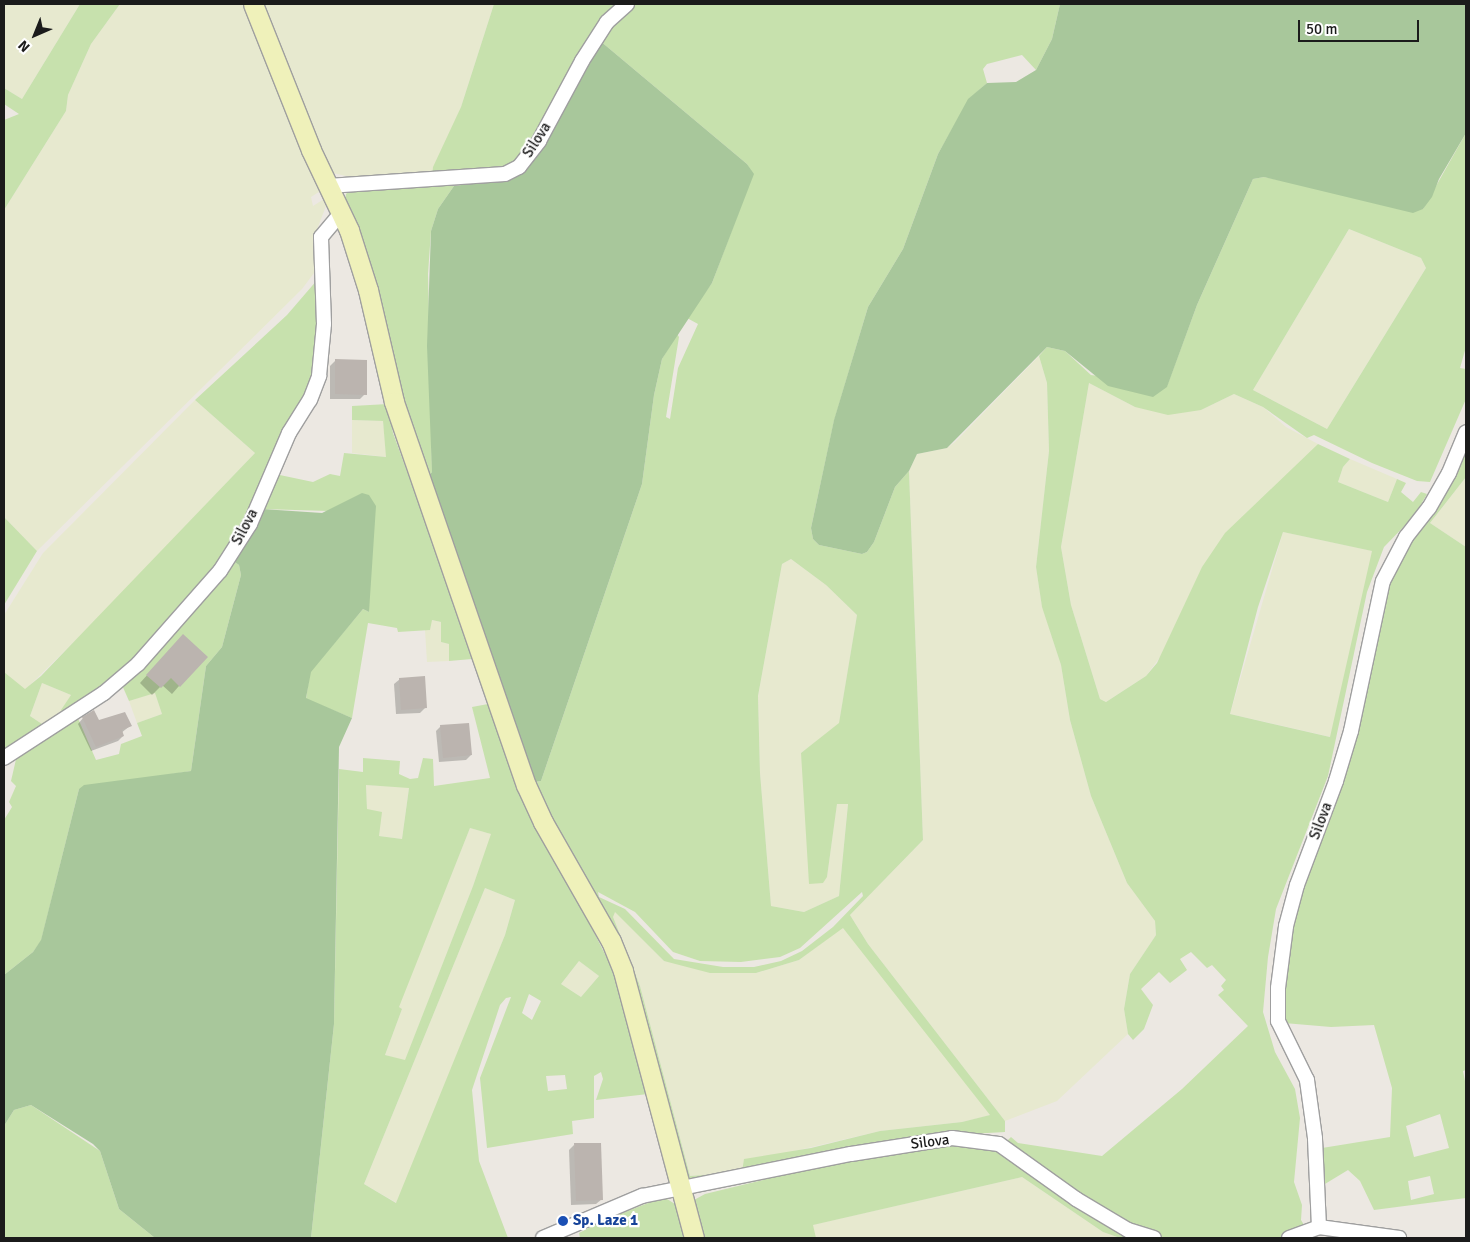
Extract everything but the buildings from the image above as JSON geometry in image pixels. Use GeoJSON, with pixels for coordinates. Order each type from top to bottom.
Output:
{"type":"FeatureCollection","features":[{"type":"Feature","properties":{"kind":"street"},"geometry":{"type":"LineString","coordinates":[[254,4],[328,186],[341,213],[368,290],[394,402],[526,785],[543,822],[611,941],[623,971],[683,1190],[694,1238]]}},
{"type":"Feature","properties":{"kind":"street","name":"Silova"},"geometry":{"type":"LineString","coordinates":[[328,186],[506,174],[519,167],[539,141],[582,61],[607,22],[627,4]]}},
{"type":"Feature","properties":{"kind":"street","name":"Silova"},"geometry":{"type":"LineString","coordinates":[[4,758],[104,693],[138,664],[220,571],[250,524],[289,432],[310,400],[319,376],[324,324],[321,237],[341,213]]}},
{"type":"Feature","properties":{"kind":"street","name":"Silova"},"geometry":{"type":"LineString","coordinates":[[1319,1227],[1315,1138],[1307,1080],[1278,1021],[1278,988],[1286,926],[1297,885],[1336,781],[1351,731],[1383,581],[1406,538],[1429,508],[1449,473],[1466,432]]}},
{"type":"Feature","properties":{"kind":"street","name":"Silova"},"geometry":{"type":"LineString","coordinates":[[543,1238],[642,1196],[683,1190],[851,1154],[952,1138],[999,1144],[1076,1199],[1128,1230],[1154,1238]]}},
{"type":"Feature","properties":{"kind":"street"},"geometry":{"type":"LineString","coordinates":[[1289,1238],[1319,1227],[1399,1238]]}},
{"type":"Feature","properties":{"kind":"green space"},"geometry":{"type":"Polygon","coordinates":[[[4,4],[80,4],[22,99],[4,88],[4,4]]]}},
{"type":"Feature","properties":{"kind":"green space"},"geometry":{"type":"Polygon","coordinates":[[[80,4],[120,4],[91,44],[68,95],[66,111],[4,210],[4,120],[19,114],[4,104],[4,88],[22,99],[80,4]]]}},
{"type":"Feature","properties":{"kind":"green space"},"geometry":{"type":"Polygon","coordinates":[[[120,4],[247,4],[322,190],[311,197],[313,206],[324,199],[326,206],[316,232],[317,269],[302,289],[37,551],[4,517],[4,210],[66,111],[68,95],[91,44],[120,4]]]}},
{"type":"Feature","properties":{"kind":"green space"},"geometry":{"type":"Polygon","coordinates":[[[264,4],[494,4],[461,107],[432,178],[355,178],[333,173],[325,165],[264,4]]]}},
{"type":"Feature","properties":{"kind":"green space"},"geometry":{"type":"Polygon","coordinates":[[[494,4],[623,4],[536,142],[506,170],[432,178],[433,167],[461,107],[494,4]]]}},
{"type":"Feature","properties":{"kind":"green space"},"geometry":{"type":"Polygon","coordinates":[[[632,4],[1060,4],[1052,39],[1036,70],[1022,55],[987,64],[983,69],[987,83],[969,99],[938,154],[903,249],[868,307],[834,421],[811,528],[813,539],[819,545],[862,554],[867,552],[874,542],[895,487],[909,471],[923,840],[850,915],[868,944],[1005,1121],[1005,1132],[917,1137],[699,1184],[689,1183],[685,1178],[642,1008],[627,962],[534,782],[541,781],[642,484],[654,395],[662,359],[677,334],[679,337],[666,417],[670,419],[678,368],[698,324],[687,318],[712,283],[753,174],[747,164],[599,40],[632,4]],[[791,559],[782,564],[758,696],[760,773],[771,906],[804,912],[839,896],[848,804],[837,804],[827,877],[823,883],[809,884],[801,753],[839,723],[857,615],[826,585],[791,559]],[[598,892],[599,897],[625,909],[674,959],[723,967],[754,967],[781,961],[802,951],[833,927],[863,896],[862,892],[800,948],[780,957],[741,962],[700,961],[673,952],[635,912],[598,892]],[[615,912],[613,917],[640,986],[690,1176],[742,1172],[744,1159],[811,1148],[880,1131],[962,1122],[990,1115],[843,928],[799,960],[756,973],[710,973],[664,961],[615,912]]]}},
{"type":"Feature","properties":{"kind":"green space"},"geometry":{"type":"Polygon","coordinates":[[[1060,4],[1466,4],[1466,133],[1439,179],[1432,197],[1423,209],[1413,213],[1264,177],[1253,179],[1197,305],[1167,387],[1153,397],[1108,386],[1065,351],[1047,347],[947,448],[917,454],[909,471],[895,487],[874,542],[867,552],[862,554],[819,545],[813,539],[811,528],[834,420],[868,307],[903,249],[938,154],[968,99],[987,83],[1016,82],[1036,70],[1052,39],[1060,4]]]}},
{"type":"Feature","properties":{"kind":"green space"},"geometry":{"type":"Polygon","coordinates":[[[599,40],[747,164],[754,174],[712,283],[662,359],[654,395],[642,484],[541,781],[534,782],[424,482],[432,472],[427,346],[431,231],[438,209],[454,186],[500,180],[518,173],[599,40]]]}},
{"type":"Feature","properties":{"kind":"green space"},"geometry":{"type":"Polygon","coordinates":[[[1466,133],[1466,347],[1460,368],[1466,369],[1466,399],[1430,482],[1417,481],[1372,463],[1314,435],[1307,438],[1263,407],[1234,394],[1201,410],[1168,415],[1135,407],[1089,383],[1061,547],[1071,605],[1100,699],[1106,702],[1146,676],[1157,663],[1202,567],[1225,533],[1318,444],[1350,459],[1343,467],[1338,482],[1388,502],[1397,479],[1406,483],[1401,492],[1413,502],[1421,492],[1427,494],[1415,515],[1384,547],[1367,592],[1328,776],[1276,909],[1268,957],[1263,1012],[1275,1052],[1295,1089],[1300,1118],[1294,1182],[1302,1205],[1301,1220],[1307,1230],[1284,1238],[1158,1238],[1101,1211],[1009,1146],[1007,1141],[1011,1137],[1018,1143],[1102,1156],[1182,1089],[1248,1026],[1218,995],[1224,990],[1221,986],[1226,980],[1212,965],[1207,968],[1191,952],[1180,959],[1187,970],[1170,983],[1159,972],[1141,989],[1153,1005],[1144,1029],[1133,1040],[1128,1034],[1124,1009],[1130,974],[1156,935],[1155,921],[1127,883],[1091,796],[1070,720],[1061,665],[1042,607],[1036,567],[1049,451],[1047,383],[1039,356],[1047,347],[1065,351],[1091,375],[1167,386],[1197,305],[1253,179],[1264,177],[1423,209],[1466,133]],[[1349,229],[1253,390],[1327,429],[1426,268],[1421,258],[1349,229]],[[1283,532],[1258,607],[1230,714],[1330,737],[1372,551],[1283,532]]]}},
{"type":"Feature","properties":{"kind":"green space"},"geometry":{"type":"Polygon","coordinates":[[[364,185],[454,186],[438,209],[431,231],[428,274],[432,472],[424,482],[375,282],[345,201],[346,194],[353,187],[364,185]]]}},
{"type":"Feature","properties":{"kind":"green space"},"geometry":{"type":"Polygon","coordinates":[[[1349,229],[1421,258],[1426,268],[1327,429],[1253,390],[1349,229]]]}},
{"type":"Feature","properties":{"kind":"green space"},"geometry":{"type":"Polygon","coordinates":[[[318,279],[321,331],[308,394],[297,405],[261,490],[225,558],[123,672],[64,714],[61,710],[71,695],[42,683],[30,716],[45,726],[4,749],[4,672],[25,689],[41,676],[255,453],[195,400],[287,315],[318,279]]]}},
{"type":"Feature","properties":{"kind":"green space"},"geometry":{"type":"Polygon","coordinates":[[[1039,356],[1047,383],[1049,451],[1036,567],[1042,606],[1061,665],[1070,720],[1091,796],[1127,883],[1155,921],[1156,935],[1130,974],[1124,1009],[1128,1034],[1057,1101],[1005,1121],[868,944],[850,915],[923,840],[909,471],[917,454],[947,448],[955,442],[1039,356]]]}},
{"type":"Feature","properties":{"kind":"green space"},"geometry":{"type":"Polygon","coordinates":[[[1089,383],[1135,407],[1201,410],[1234,394],[1263,407],[1286,427],[1318,444],[1146,676],[1106,702],[1100,699],[1071,605],[1061,547],[1089,383]]]}},
{"type":"Feature","properties":{"kind":"green space"},"geometry":{"type":"Polygon","coordinates":[[[195,400],[255,453],[99,617],[25,690],[4,672],[4,615],[43,553],[195,400]]]}},
{"type":"Feature","properties":{"kind":"green space"},"geometry":{"type":"Polygon","coordinates":[[[388,404],[393,433],[474,654],[472,659],[449,661],[449,644],[441,642],[441,622],[432,620],[430,630],[398,632],[397,628],[368,623],[352,718],[306,699],[310,672],[363,609],[369,612],[369,579],[329,511],[262,509],[275,474],[313,482],[330,474],[340,476],[344,453],[386,457],[383,421],[352,420],[352,406],[388,404]]]}},
{"type":"Feature","properties":{"kind":"green space"},"geometry":{"type":"Polygon","coordinates":[[[352,420],[383,421],[387,457],[352,453],[352,420]]]}},
{"type":"Feature","properties":{"kind":"green space"},"geometry":{"type":"Polygon","coordinates":[[[1466,447],[1466,477],[1430,523],[1466,547],[1466,1070],[1463,1071],[1466,1086],[1466,1198],[1374,1210],[1360,1181],[1348,1170],[1320,1187],[1322,1148],[1390,1137],[1392,1088],[1374,1025],[1331,1027],[1284,1023],[1282,1007],[1292,919],[1386,587],[1466,447]],[[1440,1114],[1406,1126],[1414,1157],[1449,1148],[1440,1114]],[[1430,1176],[1408,1181],[1411,1200],[1434,1194],[1430,1176]]]}},
{"type":"Feature","properties":{"kind":"green space"},"geometry":{"type":"Polygon","coordinates":[[[1350,459],[1397,479],[1388,502],[1338,482],[1343,467],[1350,459]]]}},
{"type":"Feature","properties":{"kind":"green space"},"geometry":{"type":"Polygon","coordinates":[[[1466,477],[1466,547],[1430,523],[1466,477]]]}},
{"type":"Feature","properties":{"kind":"green space"},"geometry":{"type":"Polygon","coordinates":[[[362,493],[369,495],[376,506],[369,612],[363,609],[311,672],[306,698],[352,718],[339,747],[334,1024],[311,1238],[155,1238],[119,1209],[100,1151],[93,1144],[31,1105],[14,1110],[4,1126],[4,975],[33,952],[41,940],[79,789],[84,785],[191,771],[206,666],[222,647],[241,575],[239,565],[232,560],[262,509],[322,513],[362,493]]]}},
{"type":"Feature","properties":{"kind":"green space"},"geometry":{"type":"Polygon","coordinates":[[[4,517],[37,551],[4,605],[4,517]]]}},
{"type":"Feature","properties":{"kind":"green space"},"geometry":{"type":"Polygon","coordinates":[[[1283,532],[1373,551],[1331,737],[1230,714],[1283,532]]]}},
{"type":"Feature","properties":{"kind":"green space"},"geometry":{"type":"Polygon","coordinates":[[[791,559],[826,585],[857,615],[839,724],[801,753],[827,877],[837,803],[848,803],[839,896],[804,912],[771,906],[760,773],[758,696],[782,564],[791,559]]]}},
{"type":"Feature","properties":{"kind":"green space"},"geometry":{"type":"Polygon","coordinates":[[[232,560],[239,565],[241,575],[222,647],[206,666],[191,771],[79,789],[41,941],[33,952],[4,975],[4,820],[12,807],[9,802],[16,786],[11,781],[17,755],[77,716],[96,760],[119,754],[121,744],[142,736],[137,723],[162,714],[155,693],[129,701],[122,685],[232,560]]]}},
{"type":"Feature","properties":{"kind":"green space"},"geometry":{"type":"Polygon","coordinates":[[[431,620],[441,622],[441,642],[449,644],[449,661],[427,662],[425,630],[430,630],[431,620]]]}},
{"type":"Feature","properties":{"kind":"green space"},"geometry":{"type":"Polygon","coordinates":[[[42,683],[71,695],[62,710],[64,714],[45,726],[30,716],[42,683]]]}},
{"type":"Feature","properties":{"kind":"green space"},"geometry":{"type":"Polygon","coordinates":[[[155,692],[162,714],[137,723],[129,701],[155,692]]]}},
{"type":"Feature","properties":{"kind":"green space"},"geometry":{"type":"Polygon","coordinates":[[[488,704],[509,764],[614,972],[648,1094],[596,1100],[603,1079],[601,1072],[594,1076],[594,1118],[572,1121],[573,1134],[487,1148],[480,1078],[511,997],[506,998],[500,1005],[472,1090],[479,1161],[508,1238],[311,1238],[334,1024],[339,769],[363,772],[363,758],[400,761],[399,774],[410,779],[418,778],[423,758],[433,759],[434,786],[490,778],[472,707],[488,704]],[[366,785],[367,809],[382,812],[379,836],[402,839],[409,788],[366,785]],[[470,828],[399,1007],[402,1009],[385,1055],[405,1060],[473,886],[491,834],[470,828]],[[485,888],[364,1184],[396,1203],[505,935],[515,900],[485,888]],[[579,961],[561,984],[581,997],[599,976],[579,961]],[[529,994],[522,1013],[532,1020],[541,1001],[529,994]],[[565,1075],[546,1076],[548,1091],[567,1089],[565,1075]]]}},
{"type":"Feature","properties":{"kind":"green space"},"geometry":{"type":"Polygon","coordinates":[[[366,785],[409,787],[402,839],[379,836],[367,809],[366,785]]]}},
{"type":"Feature","properties":{"kind":"green space"},"geometry":{"type":"Polygon","coordinates":[[[470,828],[492,834],[473,886],[405,1061],[385,1055],[402,1009],[398,1007],[470,828]]]}},
{"type":"Feature","properties":{"kind":"green space"},"geometry":{"type":"Polygon","coordinates":[[[485,888],[515,900],[505,935],[397,1203],[364,1184],[485,888]]]}},
{"type":"Feature","properties":{"kind":"green space"},"geometry":{"type":"Polygon","coordinates":[[[615,911],[664,961],[756,973],[799,960],[843,927],[991,1115],[962,1122],[880,1131],[786,1153],[742,1172],[690,1176],[640,986],[612,917],[615,911]]]}},
{"type":"Feature","properties":{"kind":"green space"},"geometry":{"type":"Polygon","coordinates":[[[579,961],[599,976],[581,997],[561,984],[579,961]]]}},
{"type":"Feature","properties":{"kind":"green space"},"geometry":{"type":"Polygon","coordinates":[[[31,1105],[100,1151],[119,1209],[155,1238],[4,1238],[4,1126],[14,1110],[31,1105]]]}},
{"type":"Feature","properties":{"kind":"green space"},"geometry":{"type":"Polygon","coordinates":[[[941,1143],[998,1150],[1137,1238],[1120,1238],[1103,1232],[1022,1177],[813,1225],[816,1238],[704,1238],[694,1200],[705,1194],[861,1156],[941,1143]]]}},
{"type":"Feature","properties":{"kind":"green space"},"geometry":{"type":"Polygon","coordinates":[[[1022,1177],[1103,1232],[1120,1238],[816,1238],[812,1225],[1022,1177]]]}},
{"type":"Feature","properties":{"kind":"green space"},"geometry":{"type":"Polygon","coordinates":[[[667,1199],[675,1204],[688,1238],[580,1238],[579,1233],[604,1220],[656,1200],[667,1199]]]}},
{"type":"Feature","properties":{"kind":"place","name":"Sp. Laze 1"},"geometry":{"type":"Point","coordinates":[563,1221]}}]}
